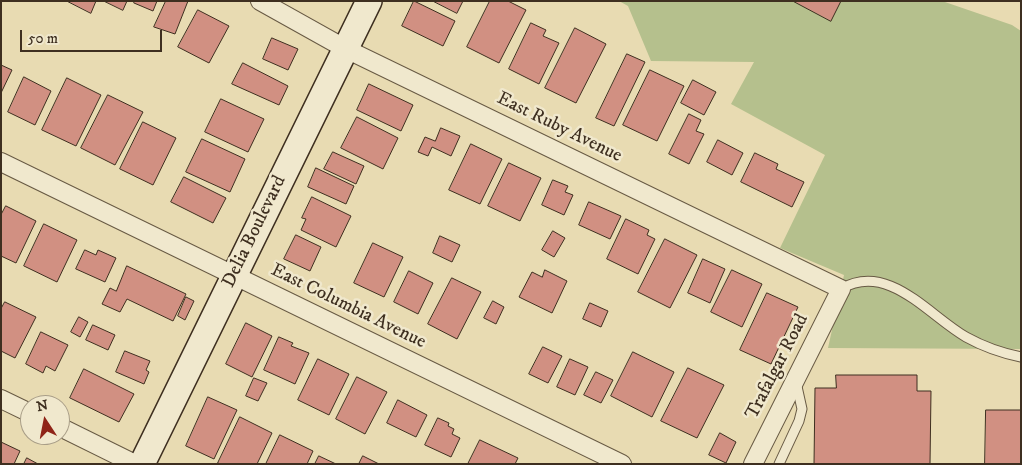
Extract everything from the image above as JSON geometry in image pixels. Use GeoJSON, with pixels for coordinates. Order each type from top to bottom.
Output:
{"type":"FeatureCollection","features":[{"type":"Feature","properties":{"kind":"street","name":"East Ruby Avenue"},"geometry":{"type":"LineString","coordinates":[[260,1],[346,49],[841,289]]}},
{"type":"Feature","properties":{"kind":"street","name":"Delia Boulevard"},"geometry":{"type":"LineString","coordinates":[[142,464],[369,1]]}},
{"type":"Feature","properties":{"kind":"street","name":"East Columbia Avenue"},"geometry":{"type":"LineString","coordinates":[[1,162],[622,464]]}},
{"type":"Feature","properties":{"kind":"street","name":"Trafalgar Road"},"geometry":{"type":"LineString","coordinates":[[754,464],[841,289]]}},
{"type":"Feature","properties":{"kind":"street"},"geometry":{"type":"LineString","coordinates":[[1,399],[20,408]]}},
{"type":"Feature","properties":{"kind":"street"},"geometry":{"type":"LineString","coordinates":[[70,432],[135,464]]}},
{"type":"Feature","properties":{"kind":"lane"},"geometry":{"type":"LineString","coordinates":[[841,289],[865,280],[892,286],[906,293],[966,337],[999,353],[1021,357]]}},
{"type":"Feature","properties":{"kind":"lane"},"geometry":{"type":"LineString","coordinates":[[779,464],[799,421],[802,409],[796,379]]}},
{"type":"Feature","properties":{"kind":"green space"},"geometry":{"type":"Polygon","coordinates":[[[619,1],[942,1],[1012,25],[1021,31],[1021,349],[828,348],[844,275],[780,248],[825,155],[731,104],[754,62],[651,61],[628,6],[619,1]]]}},
{"type":"Feature","properties":{"kind":"building"},"geometry":{"type":"Polygon","coordinates":[[[67,1],[96,1],[91,13],[67,1]]]}},
{"type":"Feature","properties":{"kind":"building"},"geometry":{"type":"Polygon","coordinates":[[[104,1],[127,1],[123,10],[104,1]]]}},
{"type":"Feature","properties":{"kind":"building"},"geometry":{"type":"Polygon","coordinates":[[[135,1],[157,1],[153,11],[134,3],[135,1]]]}},
{"type":"Feature","properties":{"kind":"building"},"geometry":{"type":"Polygon","coordinates":[[[166,1],[188,1],[175,34],[154,27],[166,1]]]}},
{"type":"Feature","properties":{"kind":"building"},"geometry":{"type":"Polygon","coordinates":[[[414,1],[455,21],[443,46],[402,26],[414,1]]]}},
{"type":"Feature","properties":{"kind":"building"},"geometry":{"type":"Polygon","coordinates":[[[433,1],[463,1],[457,13],[433,1]]]}},
{"type":"Feature","properties":{"kind":"building"},"geometry":{"type":"Polygon","coordinates":[[[490,1],[508,1],[526,10],[499,63],[467,47],[490,1]]]}},
{"type":"Feature","properties":{"kind":"building"},"geometry":{"type":"Polygon","coordinates":[[[793,1],[841,1],[831,21],[793,1]]]}},
{"type":"Feature","properties":{"kind":"building"},"geometry":{"type":"Polygon","coordinates":[[[198,10],[229,26],[209,63],[178,47],[198,10]]]}},
{"type":"Feature","properties":{"kind":"building"},"geometry":{"type":"Polygon","coordinates":[[[531,23],[546,30],[543,36],[559,43],[539,84],[509,69],[531,23]]]}},
{"type":"Feature","properties":{"kind":"building"},"geometry":{"type":"Polygon","coordinates":[[[575,28],[606,44],[576,103],[545,88],[575,28]]]}},
{"type":"Feature","properties":{"kind":"building"},"geometry":{"type":"Polygon","coordinates":[[[272,38],[298,49],[288,70],[263,59],[272,38]]]}},
{"type":"Feature","properties":{"kind":"building"},"geometry":{"type":"Polygon","coordinates":[[[627,54],[645,62],[614,126],[596,118],[627,54]]]}},
{"type":"Feature","properties":{"kind":"building"},"geometry":{"type":"Polygon","coordinates":[[[243,63],[288,86],[279,105],[232,84],[243,63]]]}},
{"type":"Feature","properties":{"kind":"building"},"geometry":{"type":"Polygon","coordinates":[[[1,65],[12,70],[1,93],[1,65]]]}},
{"type":"Feature","properties":{"kind":"building"},"geometry":{"type":"Polygon","coordinates":[[[650,70],[684,86],[657,141],[623,125],[650,70]]]}},
{"type":"Feature","properties":{"kind":"building"},"geometry":{"type":"Polygon","coordinates":[[[24,77],[51,91],[35,125],[8,112],[24,77]]]}},
{"type":"Feature","properties":{"kind":"building"},"geometry":{"type":"Polygon","coordinates":[[[67,78],[101,95],[76,146],[42,130],[67,78]]]}},
{"type":"Feature","properties":{"kind":"building"},"geometry":{"type":"Polygon","coordinates":[[[693,80],[716,92],[704,115],[681,103],[693,80]]]}},
{"type":"Feature","properties":{"kind":"building"},"geometry":{"type":"Polygon","coordinates":[[[369,84],[413,105],[401,131],[357,110],[369,84]]]}},
{"type":"Feature","properties":{"kind":"building"},"geometry":{"type":"Polygon","coordinates":[[[108,95],[143,112],[115,165],[81,148],[108,95]]]}},
{"type":"Feature","properties":{"kind":"building"},"geometry":{"type":"Polygon","coordinates":[[[221,99],[264,119],[248,152],[205,132],[221,99]]]}},
{"type":"Feature","properties":{"kind":"building"},"geometry":{"type":"Polygon","coordinates":[[[689,114],[701,120],[696,131],[704,134],[689,164],[669,154],[689,114]]]}},
{"type":"Feature","properties":{"kind":"building"},"geometry":{"type":"Polygon","coordinates":[[[357,117],[398,138],[383,169],[341,148],[357,117]]]}},
{"type":"Feature","properties":{"kind":"building"},"geometry":{"type":"Polygon","coordinates":[[[143,122],[176,138],[153,185],[120,169],[143,122]]]}},
{"type":"Feature","properties":{"kind":"building"},"geometry":{"type":"Polygon","coordinates":[[[441,128],[460,136],[451,156],[432,147],[428,156],[418,152],[425,137],[435,141],[441,128]]]}},
{"type":"Feature","properties":{"kind":"building"},"geometry":{"type":"Polygon","coordinates":[[[202,139],[245,159],[230,192],[186,172],[202,139]]]}},
{"type":"Feature","properties":{"kind":"building"},"geometry":{"type":"Polygon","coordinates":[[[718,140],[743,153],[732,175],[707,162],[718,140]]]}},
{"type":"Feature","properties":{"kind":"building"},"geometry":{"type":"Polygon","coordinates":[[[471,144],[502,159],[480,204],[449,190],[471,144]]]}},
{"type":"Feature","properties":{"kind":"building"},"geometry":{"type":"Polygon","coordinates":[[[333,152],[364,166],[356,184],[324,169],[333,152]]]}},
{"type":"Feature","properties":{"kind":"building"},"geometry":{"type":"Polygon","coordinates":[[[755,153],[778,164],[776,169],[804,182],[792,207],[741,182],[755,153]]]}},
{"type":"Feature","properties":{"kind":"building"},"geometry":{"type":"Polygon","coordinates":[[[509,163],[541,178],[520,221],[488,206],[509,163]]]}},
{"type":"Feature","properties":{"kind":"building"},"geometry":{"type":"Polygon","coordinates":[[[316,168],[354,186],[346,204],[308,187],[316,168]]]}},
{"type":"Feature","properties":{"kind":"building"},"geometry":{"type":"Polygon","coordinates":[[[184,177],[226,198],[213,223],[171,202],[184,177]]]}},
{"type":"Feature","properties":{"kind":"building"},"geometry":{"type":"Polygon","coordinates":[[[553,180],[568,186],[565,192],[573,195],[564,215],[542,205],[553,180]]]}},
{"type":"Feature","properties":{"kind":"building"},"geometry":{"type":"Polygon","coordinates":[[[312,197],[351,216],[336,247],[301,230],[306,219],[302,218],[312,197]]]}},
{"type":"Feature","properties":{"kind":"building"},"geometry":{"type":"Polygon","coordinates":[[[589,202],[621,216],[610,239],[579,225],[589,202]]]}},
{"type":"Feature","properties":{"kind":"building"},"geometry":{"type":"Polygon","coordinates":[[[6,206],[36,221],[16,263],[1,256],[1,215],[6,206]]]}},
{"type":"Feature","properties":{"kind":"building"},"geometry":{"type":"Polygon","coordinates":[[[626,219],[649,230],[647,235],[655,239],[638,274],[607,259],[626,219]]]}},
{"type":"Feature","properties":{"kind":"building"},"geometry":{"type":"Polygon","coordinates":[[[44,224],[77,240],[57,282],[24,266],[44,224]]]}},
{"type":"Feature","properties":{"kind":"building"},"geometry":{"type":"Polygon","coordinates":[[[553,231],[565,238],[554,257],[542,250],[553,231]]]}},
{"type":"Feature","properties":{"kind":"building"},"geometry":{"type":"Polygon","coordinates":[[[296,235],[321,247],[310,271],[284,259],[296,235]]]}},
{"type":"Feature","properties":{"kind":"building"},"geometry":{"type":"Polygon","coordinates":[[[440,236],[460,245],[452,262],[433,253],[440,236]]]}},
{"type":"Feature","properties":{"kind":"building"},"geometry":{"type":"Polygon","coordinates":[[[665,239],[697,255],[670,308],[638,292],[665,239]]]}},
{"type":"Feature","properties":{"kind":"building"},"geometry":{"type":"Polygon","coordinates":[[[373,243],[403,257],[384,297],[354,283],[373,243]]]}},
{"type":"Feature","properties":{"kind":"building"},"geometry":{"type":"Polygon","coordinates":[[[85,250],[96,255],[98,250],[116,258],[105,282],[76,269],[85,250]]]}},
{"type":"Feature","properties":{"kind":"building"},"geometry":{"type":"Polygon","coordinates":[[[703,259],[725,269],[710,303],[688,293],[703,259]]]}},
{"type":"Feature","properties":{"kind":"building"},"geometry":{"type":"Polygon","coordinates":[[[127,266],[186,294],[173,321],[127,299],[120,312],[102,304],[110,288],[116,291],[127,266]]]}},
{"type":"Feature","properties":{"kind":"building"},"geometry":{"type":"Polygon","coordinates":[[[545,270],[567,281],[552,313],[519,297],[532,272],[542,277],[545,270]]]}},
{"type":"Feature","properties":{"kind":"building"},"geometry":{"type":"Polygon","coordinates":[[[732,270],[762,284],[742,327],[711,312],[732,270]]]}},
{"type":"Feature","properties":{"kind":"building"},"geometry":{"type":"Polygon","coordinates":[[[409,271],[433,283],[418,314],[394,302],[409,271]]]}},
{"type":"Feature","properties":{"kind":"building"},"geometry":{"type":"Polygon","coordinates":[[[452,278],[481,292],[457,339],[428,324],[452,278]]]}},
{"type":"Feature","properties":{"kind":"building"},"geometry":{"type":"Polygon","coordinates":[[[767,293],[798,307],[771,364],[740,350],[767,293]]]}},
{"type":"Feature","properties":{"kind":"building"},"geometry":{"type":"Polygon","coordinates":[[[186,297],[194,301],[185,320],[178,316],[186,297]]]}},
{"type":"Feature","properties":{"kind":"building"},"geometry":{"type":"Polygon","coordinates":[[[493,301],[504,307],[496,324],[484,318],[493,301]]]}},
{"type":"Feature","properties":{"kind":"building"},"geometry":{"type":"Polygon","coordinates":[[[5,302],[36,317],[15,358],[1,351],[1,309],[5,302]]]}},
{"type":"Feature","properties":{"kind":"building"},"geometry":{"type":"Polygon","coordinates":[[[590,303],[608,311],[601,327],[583,319],[590,303]]]}},
{"type":"Feature","properties":{"kind":"building"},"geometry":{"type":"Polygon","coordinates":[[[79,317],[88,322],[80,337],[71,332],[79,317]]]}},
{"type":"Feature","properties":{"kind":"building"},"geometry":{"type":"Polygon","coordinates":[[[246,323],[272,336],[252,377],[226,364],[246,323]]]}},
{"type":"Feature","properties":{"kind":"building"},"geometry":{"type":"Polygon","coordinates":[[[93,325],[115,335],[108,350],[86,340],[93,325]]]}},
{"type":"Feature","properties":{"kind":"building"},"geometry":{"type":"Polygon","coordinates":[[[41,332],[68,345],[55,371],[46,366],[43,373],[26,364],[41,332]]]}},
{"type":"Feature","properties":{"kind":"building"},"geometry":{"type":"Polygon","coordinates":[[[279,337],[293,343],[291,346],[309,353],[295,384],[264,370],[279,337]]]}},
{"type":"Feature","properties":{"kind":"building"},"geometry":{"type":"Polygon","coordinates":[[[543,347],[562,356],[548,383],[529,374],[543,347]]]}},
{"type":"Feature","properties":{"kind":"building"},"geometry":{"type":"Polygon","coordinates":[[[125,351],[150,361],[146,370],[149,372],[144,384],[116,372],[125,351]]]}},
{"type":"Feature","properties":{"kind":"building"},"geometry":{"type":"Polygon","coordinates":[[[633,352],[674,372],[652,417],[611,396],[633,352]]]}},
{"type":"Feature","properties":{"kind":"building"},"geometry":{"type":"Polygon","coordinates":[[[318,359],[349,374],[329,415],[298,400],[318,359]]]}},
{"type":"Feature","properties":{"kind":"building"},"geometry":{"type":"Polygon","coordinates":[[[570,359],[588,367],[575,395],[557,387],[570,359]]]}},
{"type":"Feature","properties":{"kind":"building"},"geometry":{"type":"Polygon","coordinates":[[[688,368],[724,385],[697,438],[661,421],[688,368]]]}},
{"type":"Feature","properties":{"kind":"building"},"geometry":{"type":"Polygon","coordinates":[[[84,369],[134,394],[119,422],[70,398],[84,369]]]}},
{"type":"Feature","properties":{"kind":"building"},"geometry":{"type":"Polygon","coordinates":[[[596,372],[613,380],[601,403],[584,395],[596,372]]]}},
{"type":"Feature","properties":{"kind":"building"},"geometry":{"type":"Polygon","coordinates":[[[836,375],[917,375],[917,391],[931,391],[930,464],[814,464],[815,388],[836,388],[836,375]]]}},
{"type":"Feature","properties":{"kind":"building"},"geometry":{"type":"Polygon","coordinates":[[[357,377],[387,392],[365,434],[336,419],[357,377]]]}},
{"type":"Feature","properties":{"kind":"building"},"geometry":{"type":"Polygon","coordinates":[[[254,378],[267,383],[258,401],[246,396],[254,378]]]}},
{"type":"Feature","properties":{"kind":"building"},"geometry":{"type":"Polygon","coordinates":[[[208,397],[237,410],[214,459],[186,446],[208,397]]]}},
{"type":"Feature","properties":{"kind":"building"},"geometry":{"type":"Polygon","coordinates":[[[398,400],[427,415],[416,437],[387,423],[398,400]]]}},
{"type":"Feature","properties":{"kind":"building"},"geometry":{"type":"Polygon","coordinates":[[[986,410],[1021,410],[1021,464],[985,464],[986,410]]]}},
{"type":"Feature","properties":{"kind":"building"},"geometry":{"type":"Polygon","coordinates":[[[240,417],[272,433],[257,464],[218,463],[240,417]]]}},
{"type":"Feature","properties":{"kind":"building"},"geometry":{"type":"Polygon","coordinates":[[[438,418],[449,423],[448,426],[454,429],[452,434],[460,438],[451,457],[425,445],[438,418]]]}},
{"type":"Feature","properties":{"kind":"building"},"geometry":{"type":"Polygon","coordinates":[[[720,433],[736,442],[726,463],[709,455],[720,433]]]}},
{"type":"Feature","properties":{"kind":"building"},"geometry":{"type":"Polygon","coordinates":[[[280,435],[313,451],[307,464],[266,464],[280,435]]]}},
{"type":"Feature","properties":{"kind":"building"},"geometry":{"type":"Polygon","coordinates":[[[480,440],[518,458],[515,464],[468,464],[480,440]]]}},
{"type":"Feature","properties":{"kind":"building"},"geometry":{"type":"Polygon","coordinates":[[[1,442],[20,451],[14,464],[1,464],[1,442]]]}},
{"type":"Feature","properties":{"kind":"building"},"geometry":{"type":"Polygon","coordinates":[[[319,456],[336,464],[315,464],[319,456]]]}},
{"type":"Feature","properties":{"kind":"building"},"geometry":{"type":"Polygon","coordinates":[[[363,456],[379,464],[359,464],[363,456]]]}},
{"type":"Feature","properties":{"kind":"building"},"geometry":{"type":"Polygon","coordinates":[[[27,458],[38,464],[24,464],[27,458]]]}}]}
